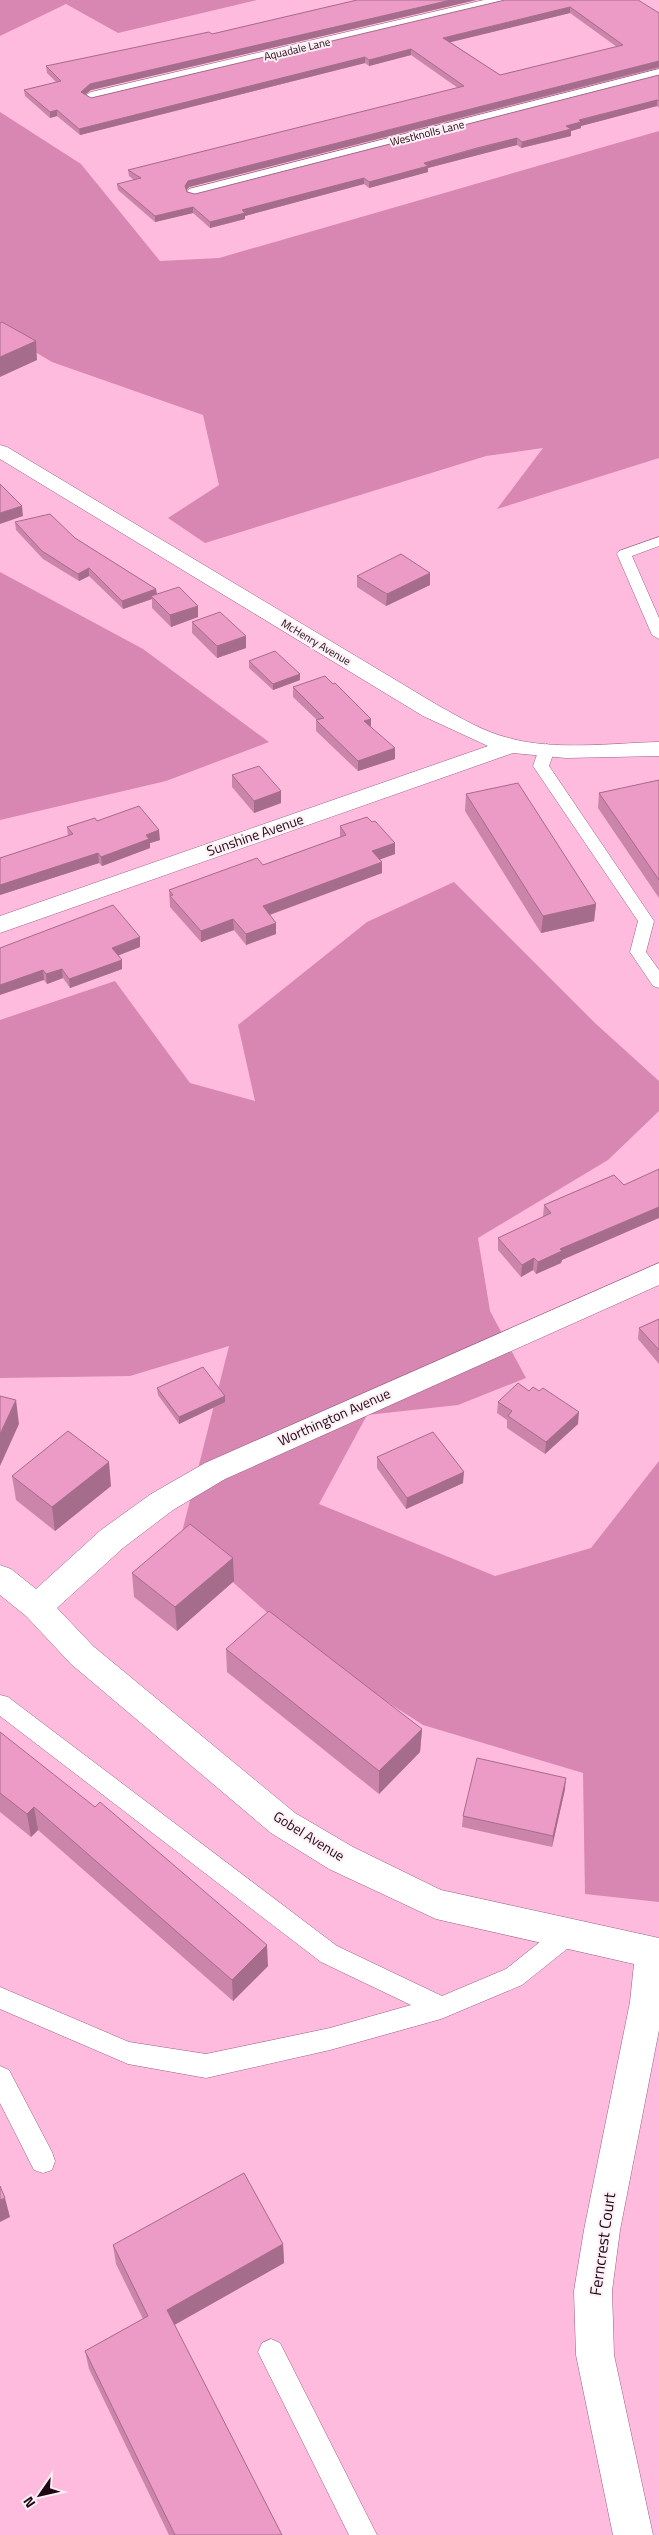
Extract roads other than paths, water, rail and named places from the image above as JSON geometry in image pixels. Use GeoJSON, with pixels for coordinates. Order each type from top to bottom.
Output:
{"type":"FeatureCollection","features":[{"type":"Feature","properties":{"kind":"street","name":"Aquadale Lane"},"geometry":{"type":"LineString","coordinates":[[91,97],[503,0]]}},
{"type":"Feature","properties":{"kind":"street","name":"Westknolls Lane"},"geometry":{"type":"LineString","coordinates":[[195,193],[659,74]]}},
{"type":"Feature","properties":{"kind":"street","name":"McHenry Avenue"},"geometry":{"type":"LineString","coordinates":[[0,452],[431,711],[511,746],[607,751],[659,749]]}},
{"type":"Feature","properties":{"kind":"street","name":"Sunshine Avenue"},"geometry":{"type":"LineString","coordinates":[[0,925],[511,746]]}},
{"type":"Feature","properties":{"kind":"street","name":"Worthington Avenue"},"geometry":{"type":"LineString","coordinates":[[37,1607],[112,1539],[162,1502],[215,1471],[659,1273]]}},
{"type":"Feature","properties":{"kind":"street","name":"Gobel Avenue"},"geometry":{"type":"LineString","coordinates":[[0,1578],[37,1607],[82,1655],[283,1823],[341,1858],[436,1904],[656,1954]]}},
{"type":"Feature","properties":{"kind":"street","name":"Ferncrest Court"},"geometry":{"type":"LineString","coordinates":[[633,2535],[595,2355],[593,2291],[602,2230],[656,1954]]}},
{"type":"Feature","properties":{"kind":"lane"},"geometry":{"type":"LineString","coordinates":[[659,541],[624,554],[659,635]]}},
{"type":"Feature","properties":{"kind":"lane"},"geometry":{"type":"LineString","coordinates":[[547,749],[541,766],[646,921],[638,952],[659,982]]}},
{"type":"Feature","properties":{"kind":"lane"},"geometry":{"type":"LineString","coordinates":[[0,1704],[329,1954],[441,2008]]}},
{"type":"Feature","properties":{"kind":"lane"},"geometry":{"type":"LineString","coordinates":[[0,1998],[128,2054],[206,2066],[330,2039],[441,2008],[514,1977],[569,1933]]}},
{"type":"Feature","properties":{"kind":"lane"},"geometry":{"type":"LineString","coordinates":[[0,2078],[44,2161]]}},
{"type":"Feature","properties":{"kind":"lane"},"geometry":{"type":"LineString","coordinates":[[271,2352],[363,2535]]}}]}
